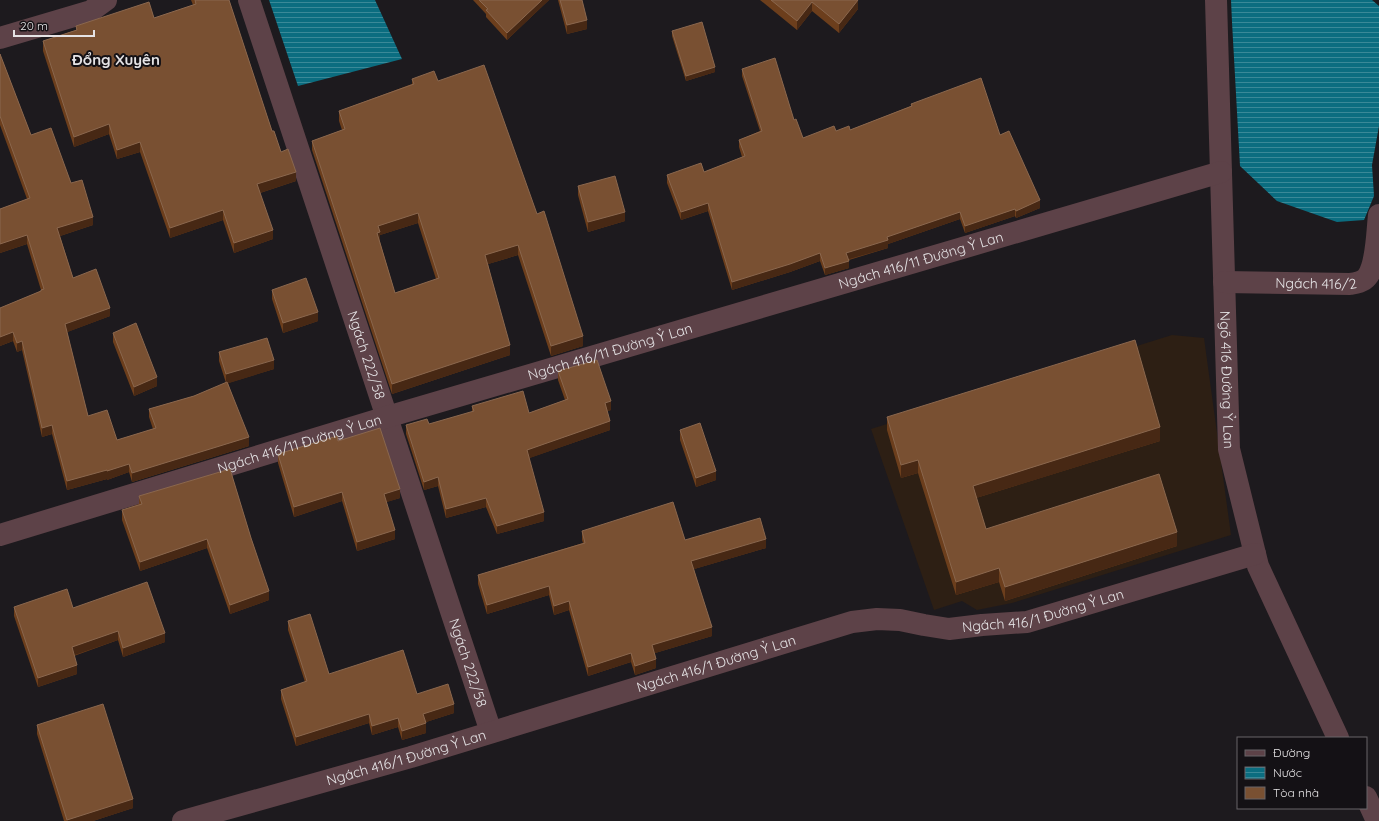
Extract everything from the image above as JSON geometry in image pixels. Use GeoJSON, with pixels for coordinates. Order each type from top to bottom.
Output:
{"type":"FeatureCollection","features":[{"type":"Feature","properties":{"kind":"street"},"geometry":{"type":"LineString","coordinates":[[0,38],[91,11],[106,0]]}},
{"type":"Feature","properties":{"kind":"street","name":"Ngách 222/58"},"geometry":{"type":"LineString","coordinates":[[249,0],[491,732]]}},
{"type":"Feature","properties":{"kind":"street","name":"Ngõ 416 Đường Ỷ Lan"},"geometry":{"type":"LineString","coordinates":[[1216,0],[1228,449],[1258,566],[1338,737]]}},
{"type":"Feature","properties":{"kind":"street","name":"Ngách 416/11 Đường Ỷ Lan"},"geometry":{"type":"LineString","coordinates":[[0,535],[386,417],[1221,172]]}},
{"type":"Feature","properties":{"kind":"street","name":"Ngách 416/2"},"geometry":{"type":"LineString","coordinates":[[1224,282],[1359,283],[1367,277],[1372,267],[1379,215]]}},
{"type":"Feature","properties":{"kind":"street","name":"Ngách 416/1 Đường Ỷ Lan"},"geometry":{"type":"LineString","coordinates":[[183,821],[411,757],[852,622],[877,619],[900,620],[924,626],[949,629],[1027,622],[1255,554]]}},
{"type":"Feature","properties":{"kind":"street"},"geometry":{"type":"LineString","coordinates":[[1367,799],[1377,821]]}},
{"type":"Feature","properties":{"kind":"shaded area"},"geometry":{"type":"Polygon","coordinates":[[[1172,335],[1204,338],[1231,535],[1012,603],[977,610],[962,601],[934,610],[871,429],[1172,335]]]}},
{"type":"Feature","properties":{"kind":"water"},"geometry":{"type":"Polygon","coordinates":[[[269,0],[375,0],[402,59],[298,86],[269,0]]]}},
{"type":"Feature","properties":{"kind":"water"},"geometry":{"type":"Polygon","coordinates":[[[1231,0],[1372,0],[1379,6],[1379,126],[1372,165],[1374,196],[1364,220],[1337,222],[1277,201],[1240,166],[1231,0]]]}},
{"type":"Feature","properties":{"kind":"building"},"geometry":{"type":"Polygon","coordinates":[[[195,0],[229,0],[272,131],[274,131],[281,152],[288,149],[296,172],[257,184],[273,230],[234,243],[223,210],[170,228],[140,142],[117,150],[109,124],[74,137],[43,41],[77,30],[76,26],[149,2],[154,18],[196,4],[195,0]]]}},
{"type":"Feature","properties":{"kind":"building"},"geometry":{"type":"Polygon","coordinates":[[[479,0],[542,0],[507,33],[479,0]]]}},
{"type":"Feature","properties":{"kind":"building"},"geometry":{"type":"Polygon","coordinates":[[[560,0],[582,0],[587,20],[567,25],[560,0]]]}},
{"type":"Feature","properties":{"kind":"building"},"geometry":{"type":"Polygon","coordinates":[[[771,0],[858,0],[839,24],[812,2],[797,21],[771,0]]]}},
{"type":"Feature","properties":{"kind":"building"},"geometry":{"type":"Polygon","coordinates":[[[702,22],[715,67],[686,76],[672,31],[702,22]]]}},
{"type":"Feature","properties":{"kind":"building"},"geometry":{"type":"Polygon","coordinates":[[[0,54],[31,135],[51,128],[71,183],[82,180],[93,217],[57,228],[73,278],[96,269],[110,308],[65,324],[88,416],[107,410],[117,440],[156,428],[149,409],[194,396],[227,382],[249,437],[132,473],[129,464],[67,481],[52,425],[42,428],[22,341],[17,343],[13,332],[0,337],[0,308],[44,289],[27,235],[0,244],[0,209],[30,198],[0,116],[0,54]]]}},
{"type":"Feature","properties":{"kind":"building"},"geometry":{"type":"Polygon","coordinates":[[[775,58],[794,120],[796,119],[803,138],[834,126],[836,131],[849,126],[850,130],[912,106],[911,104],[981,78],[1000,135],[1009,131],[1040,200],[1016,211],[1015,209],[965,226],[960,212],[887,237],[888,240],[846,253],[849,261],[825,268],[820,253],[732,282],[708,203],[681,212],[667,175],[701,163],[704,172],[745,156],[739,140],[762,131],[742,69],[775,58]]]}},
{"type":"Feature","properties":{"kind":"building"},"geometry":{"type":"Polygon","coordinates":[[[484,65],[537,214],[544,211],[583,336],[551,346],[518,245],[485,255],[510,345],[392,384],[312,141],[345,129],[339,111],[414,84],[412,79],[434,71],[438,81],[484,65]],[[418,213],[378,226],[380,232],[377,233],[395,293],[439,278],[418,213]]]}},
{"type":"Feature","properties":{"kind":"building"},"geometry":{"type":"Polygon","coordinates":[[[615,176],[625,212],[588,222],[578,186],[615,176]]]}},
{"type":"Feature","properties":{"kind":"building"},"geometry":{"type":"Polygon","coordinates":[[[306,278],[318,312],[283,323],[272,290],[306,278]]]}},
{"type":"Feature","properties":{"kind":"building"},"geometry":{"type":"Polygon","coordinates":[[[136,323],[157,377],[134,387],[113,333],[136,323]]]}},
{"type":"Feature","properties":{"kind":"building"},"geometry":{"type":"Polygon","coordinates":[[[267,338],[274,360],[226,374],[219,352],[267,338]]]}},
{"type":"Feature","properties":{"kind":"building"},"geometry":{"type":"Polygon","coordinates":[[[1135,340],[1160,427],[973,486],[986,529],[1159,474],[1177,532],[1005,587],[999,568],[956,582],[918,460],[901,465],[887,417],[1135,340]]]}},
{"type":"Feature","properties":{"kind":"building"},"geometry":{"type":"Polygon","coordinates":[[[597,360],[611,401],[605,403],[610,421],[527,450],[544,512],[497,526],[486,498],[446,509],[438,477],[424,482],[406,425],[427,419],[429,424],[474,411],[472,406],[523,391],[529,413],[568,399],[558,371],[597,360]]]}},
{"type":"Feature","properties":{"kind":"building"},"geometry":{"type":"Polygon","coordinates":[[[700,423],[716,471],[696,478],[680,430],[700,423]]]}},
{"type":"Feature","properties":{"kind":"building"},"geometry":{"type":"Polygon","coordinates":[[[380,428],[400,489],[384,494],[395,530],[357,542],[342,492],[294,507],[278,454],[337,436],[338,441],[380,428]]]}},
{"type":"Feature","properties":{"kind":"building"},"geometry":{"type":"Polygon","coordinates":[[[230,469],[269,591],[230,605],[207,539],[140,562],[122,510],[142,504],[139,496],[230,469]]]}},
{"type":"Feature","properties":{"kind":"building"},"geometry":{"type":"Polygon","coordinates":[[[673,502],[685,540],[760,518],[766,539],[691,561],[712,627],[652,645],[656,659],[635,666],[631,653],[588,667],[569,601],[554,606],[549,586],[487,605],[478,575],[585,543],[582,531],[673,502]]]}},
{"type":"Feature","properties":{"kind":"building"},"geometry":{"type":"Polygon","coordinates":[[[147,582],[165,633],[123,648],[118,631],[72,647],[77,665],[38,678],[14,607],[67,589],[73,608],[147,582]]]}},
{"type":"Feature","properties":{"kind":"building"},"geometry":{"type":"Polygon","coordinates":[[[310,614],[329,674],[403,650],[417,694],[448,684],[454,704],[423,714],[426,723],[402,731],[398,718],[372,726],[369,714],[296,737],[281,690],[307,681],[288,621],[310,614]]]}},
{"type":"Feature","properties":{"kind":"building"},"geometry":{"type":"Polygon","coordinates":[[[103,704],[133,799],[67,820],[37,725],[103,704]]]}},
{"type":"Feature","properties":{"kind":"district","name":"Đổng Xuyên"},"geometry":{"type":"Point","coordinates":[116,60]}}]}
